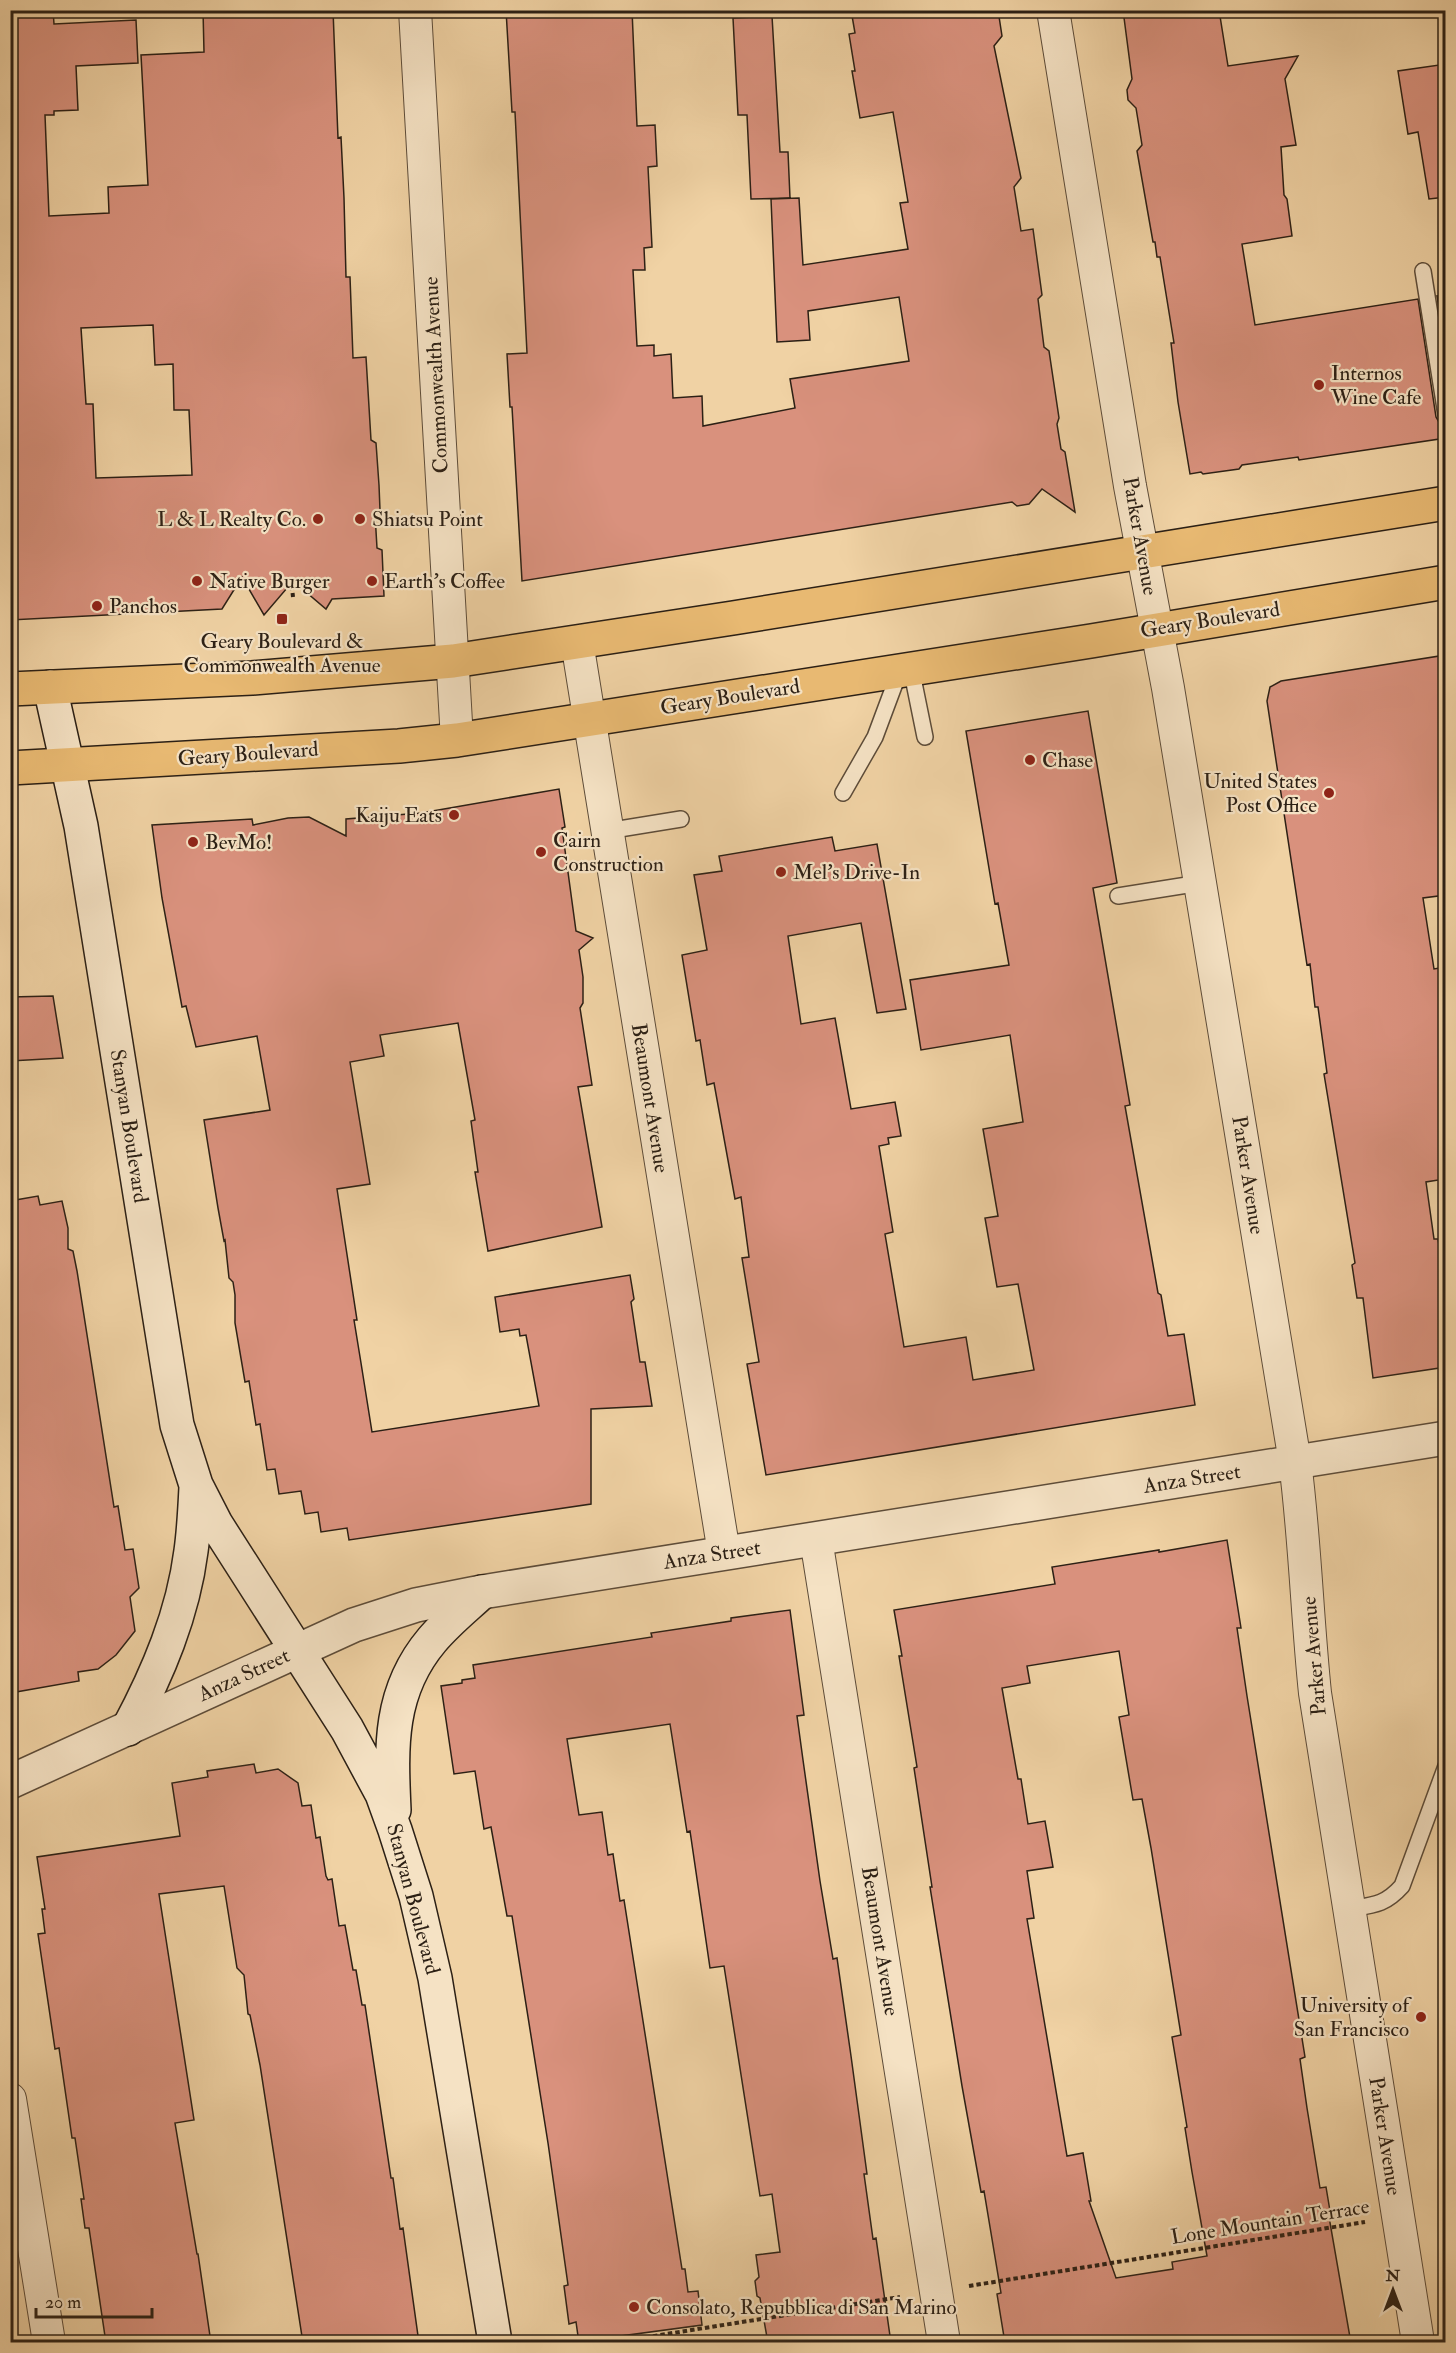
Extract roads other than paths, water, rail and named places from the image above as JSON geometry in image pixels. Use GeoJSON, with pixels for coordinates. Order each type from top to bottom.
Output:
{"type":"FeatureCollection","features":[{"type":"Feature","properties":{"kind":"main road"},"geometry":{"type":"LineString","coordinates":[[10,689],[252,678],[453,661],[1446,503]]}},
{"type":"Feature","properties":{"kind":"main road","name":"Geary Boulevard"},"geometry":{"type":"LineString","coordinates":[[10,768],[399,746],[457,740],[1446,582]]}},
{"type":"Feature","properties":{"kind":"main road","name":"Stanyan Boulevard"},"geometry":{"type":"LineString","coordinates":[[50,687],[81,826],[177,1425],[200,1493],[237,1559],[364,1758],[395,1830],[416,1896],[439,1997],[495,2343]]}},
{"type":"Feature","properties":{"kind":"main road","name":"Anza Street"},"geometry":{"type":"LineString","coordinates":[[10,1782],[354,1625],[387,1613],[482,1592],[1446,1438]]}},
{"type":"Feature","properties":{"kind":"main road"},"geometry":{"type":"LineString","coordinates":[[128,1729],[161,1663],[181,1598],[191,1553],[200,1493]]}},
{"type":"Feature","properties":{"kind":"main road"},"geometry":{"type":"LineString","coordinates":[[395,1830],[393,1734],[404,1685],[416,1662],[433,1638],[482,1592]]}},
{"type":"Feature","properties":{"kind":"street","name":"Commonwealth Avenue"},"geometry":{"type":"LineString","coordinates":[[415,10],[457,740]]}},
{"type":"Feature","properties":{"kind":"street","name":"Parker Avenue"},"geometry":{"type":"LineString","coordinates":[[1053,10],[1295,1462],[1302,1519],[1309,1641],[1315,1693],[1418,2343]]}},
{"type":"Feature","properties":{"kind":"street","name":"Beaumont Avenue"},"geometry":{"type":"LineString","coordinates":[[577,642],[724,1553]]}},
{"type":"Feature","properties":{"kind":"street","name":"Beaumont Avenue"},"geometry":{"type":"LineString","coordinates":[[816,1539],[944,2343]]}},
{"type":"Feature","properties":{"kind":"street"},"geometry":{"type":"LineString","coordinates":[[10,2099],[49,2343]]}},
{"type":"Feature","properties":{"kind":"lane"},"geometry":{"type":"LineString","coordinates":[[1423,271],[1446,415]]}},
{"type":"Feature","properties":{"kind":"lane"},"geometry":{"type":"LineString","coordinates":[[905,669],[925,737]]}},
{"type":"Feature","properties":{"kind":"lane"},"geometry":{"type":"LineString","coordinates":[[843,792],[875,737],[905,669]]}},
{"type":"Feature","properties":{"kind":"lane"},"geometry":{"type":"LineString","coordinates":[[607,831],[681,819]]}},
{"type":"Feature","properties":{"kind":"lane"},"geometry":{"type":"LineString","coordinates":[[1118,896],[1200,883]]}},
{"type":"Feature","properties":{"kind":"lane"},"geometry":{"type":"LineString","coordinates":[[1349,1909],[1377,1905],[1391,1898],[1402,1886],[1446,1766]]}},
{"type":"Feature","properties":{"kind":"place","name":"Internos Wine Cafe"},"geometry":{"type":"Point","coordinates":[1319,385]}},
{"type":"Feature","properties":{"kind":"place","name":"L & L Realty Co."},"geometry":{"type":"Point","coordinates":[318,519]}},
{"type":"Feature","properties":{"kind":"place","name":"Shiatsu Point"},"geometry":{"type":"Point","coordinates":[360,519]}},
{"type":"Feature","properties":{"kind":"place","name":"Native Burger"},"geometry":{"type":"Point","coordinates":[197,581]}},
{"type":"Feature","properties":{"kind":"place","name":"Earth's Coffee"},"geometry":{"type":"Point","coordinates":[372,581]}},
{"type":"Feature","properties":{"kind":"place","name":"Panchos"},"geometry":{"type":"Point","coordinates":[97,606]}},
{"type":"Feature","properties":{"kind":"place","name":"Geary Boulevard & Commonwealth Avenue"},"geometry":{"type":"Point","coordinates":[282,619]}},
{"type":"Feature","properties":{"kind":"place","name":"Chase"},"geometry":{"type":"Point","coordinates":[1030,760]}},
{"type":"Feature","properties":{"kind":"place","name":"United States Post Office"},"geometry":{"type":"Point","coordinates":[1329,793]}},
{"type":"Feature","properties":{"kind":"place","name":"Kaiju Eats"},"geometry":{"type":"Point","coordinates":[454,815]}},
{"type":"Feature","properties":{"kind":"place","name":"BevMo!"},"geometry":{"type":"Point","coordinates":[193,842]}},
{"type":"Feature","properties":{"kind":"place","name":"Cairn Construction"},"geometry":{"type":"Point","coordinates":[541,852]}},
{"type":"Feature","properties":{"kind":"place","name":"Mel's Drive-In"},"geometry":{"type":"Point","coordinates":[781,872]}},
{"type":"Feature","properties":{"kind":"place","name":"University of San Francisco"},"geometry":{"type":"Point","coordinates":[1421,2017]}},
{"type":"Feature","properties":{"kind":"place","name":"Consolato, Repubblica di San Marino"},"geometry":{"type":"Point","coordinates":[634,2307]}}]}
